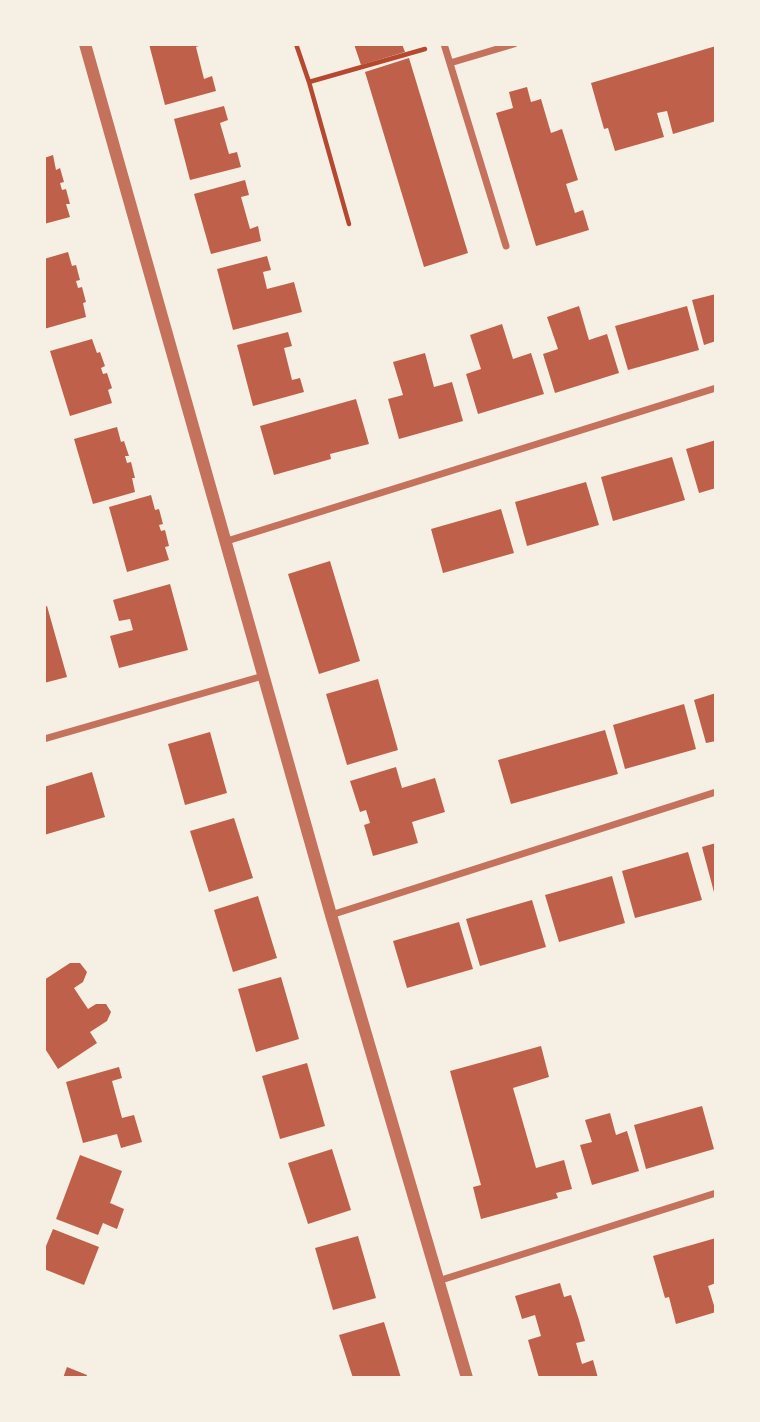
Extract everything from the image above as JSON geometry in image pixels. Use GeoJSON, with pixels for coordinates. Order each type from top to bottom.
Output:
{"type":"FeatureCollection","features":[{"type":"Feature","properties":{"kind":"street"},"geometry":{"type":"LineString","coordinates":[[85,44],[331,915],[467,1378]]}},
{"type":"Feature","properties":{"kind":"street"},"geometry":{"type":"LineString","coordinates":[[444,44],[506,246]]}},
{"type":"Feature","properties":{"kind":"street"},"geometry":{"type":"LineString","coordinates":[[450,63],[514,44]]}},
{"type":"Feature","properties":{"kind":"street"},"geometry":{"type":"LineString","coordinates":[[227,541],[716,388]]}},
{"type":"Feature","properties":{"kind":"street"},"geometry":{"type":"LineString","coordinates":[[44,739],[263,676]]}},
{"type":"Feature","properties":{"kind":"street"},"geometry":{"type":"LineString","coordinates":[[331,915],[716,792]]}},
{"type":"Feature","properties":{"kind":"street"},"geometry":{"type":"LineString","coordinates":[[438,1281],[716,1193]]}},
{"type":"Feature","properties":{"kind":"path"},"geometry":{"type":"LineString","coordinates":[[296,44],[349,224]]}},
{"type":"Feature","properties":{"kind":"path"},"geometry":{"type":"LineString","coordinates":[[309,82],[429,48]]}},
{"type":"Feature","properties":{"kind":"building"},"geometry":{"type":"Polygon","coordinates":[[[149,44],[204,44],[196,47],[204,79],[212,76],[216,91],[165,105],[149,44]]]}},
{"type":"Feature","properties":{"kind":"building"},"geometry":{"type":"Polygon","coordinates":[[[354,44],[402,44],[405,52],[361,65],[354,44]]]}},
{"type":"Feature","properties":{"kind":"building"},"geometry":{"type":"Polygon","coordinates":[[[716,46],[716,121],[673,134],[667,111],[657,113],[664,137],[615,151],[608,128],[604,129],[591,83],[716,46]]]}},
{"type":"Feature","properties":{"kind":"building"},"geometry":{"type":"Polygon","coordinates":[[[409,58],[468,253],[424,267],[365,72],[409,58]]]}},
{"type":"Feature","properties":{"kind":"building"},"geometry":{"type":"Polygon","coordinates":[[[527,87],[531,102],[541,99],[551,133],[562,129],[578,180],[566,184],[575,213],[583,210],[589,230],[536,246],[496,113],[513,108],[509,92],[527,87]]]}},
{"type":"Feature","properties":{"kind":"building"},"geometry":{"type":"Polygon","coordinates":[[[224,106],[228,120],[220,123],[229,154],[237,152],[241,167],[190,180],[174,119],[224,106]]]}},
{"type":"Feature","properties":{"kind":"building"},"geometry":{"type":"Polygon","coordinates":[[[53,155],[56,170],[60,168],[64,182],[60,183],[62,190],[66,189],[70,204],[66,204],[70,217],[44,224],[44,158],[53,155]]]}},
{"type":"Feature","properties":{"kind":"building"},"geometry":{"type":"Polygon","coordinates":[[[245,180],[249,195],[241,197],[250,229],[258,226],[261,241],[211,254],[194,194],[245,180]]]}},
{"type":"Feature","properties":{"kind":"building"},"geometry":{"type":"Polygon","coordinates":[[[68,252],[72,266],[76,265],[80,280],[76,281],[78,288],[82,287],[86,317],[44,329],[44,259],[68,252]]]}},
{"type":"Feature","properties":{"kind":"building"},"geometry":{"type":"Polygon","coordinates":[[[267,256],[271,270],[263,272],[267,289],[294,282],[302,312],[233,330],[217,269],[267,256]]]}},
{"type":"Feature","properties":{"kind":"building"},"geometry":{"type":"Polygon","coordinates":[[[716,294],[716,341],[704,345],[692,300],[716,294]]]}},
{"type":"Feature","properties":{"kind":"building"},"geometry":{"type":"Polygon","coordinates":[[[579,306],[589,340],[607,334],[619,373],[555,393],[543,354],[558,349],[547,317],[579,306]]]}},
{"type":"Feature","properties":{"kind":"building"},"geometry":{"type":"Polygon","coordinates":[[[687,306],[699,350],[628,370],[615,326],[687,306]]]}},
{"type":"Feature","properties":{"kind":"building"},"geometry":{"type":"Polygon","coordinates":[[[502,324],[513,359],[531,353],[544,394],[478,414],[466,374],[481,369],[470,335],[502,324]]]}},
{"type":"Feature","properties":{"kind":"building"},"geometry":{"type":"Polygon","coordinates":[[[288,332],[292,346],[284,348],[292,380],[300,378],[304,392],[253,406],[237,345],[288,332]]]}},
{"type":"Feature","properties":{"kind":"building"},"geometry":{"type":"Polygon","coordinates":[[[92,339],[105,366],[101,368],[103,374],[107,373],[112,388],[108,390],[112,403],[70,416],[50,351],[92,339]]]}},
{"type":"Feature","properties":{"kind":"building"},"geometry":{"type":"Polygon","coordinates":[[[425,353],[434,387],[452,382],[463,421],[399,439],[388,399],[403,395],[393,362],[425,353]]]}},
{"type":"Feature","properties":{"kind":"building"},"geometry":{"type":"Polygon","coordinates":[[[356,399],[369,444],[330,454],[331,459],[274,475],[260,426],[356,399]]]}},
{"type":"Feature","properties":{"kind":"building"},"geometry":{"type":"Polygon","coordinates":[[[117,427],[129,456],[125,456],[127,463],[131,462],[135,492],[93,504],[74,439],[117,427]]]}},
{"type":"Feature","properties":{"kind":"building"},"geometry":{"type":"Polygon","coordinates":[[[716,440],[716,488],[699,493],[686,449],[716,440]]]}},
{"type":"Feature","properties":{"kind":"building"},"geometry":{"type":"Polygon","coordinates":[[[672,457],[685,500],[613,521],[601,477],[672,457]]]}},
{"type":"Feature","properties":{"kind":"building"},"geometry":{"type":"Polygon","coordinates":[[[586,482],[599,525],[527,546],[515,502],[586,482]]]}},
{"type":"Feature","properties":{"kind":"building"},"geometry":{"type":"Polygon","coordinates":[[[151,495],[155,510],[159,509],[163,524],[159,525],[161,531],[165,530],[169,546],[165,547],[169,560],[127,572],[109,507],[151,495]]]}},
{"type":"Feature","properties":{"kind":"building"},"geometry":{"type":"Polygon","coordinates":[[[501,509],[514,553],[443,573],[431,529],[501,509]]]}},
{"type":"Feature","properties":{"kind":"building"},"geometry":{"type":"Polygon","coordinates":[[[330,561],[360,661],[319,674],[288,574],[330,561]]]}},
{"type":"Feature","properties":{"kind":"building"},"geometry":{"type":"Polygon","coordinates":[[[170,584],[188,650],[119,668],[110,636],[133,630],[130,619],[119,621],[113,600],[170,584]]]}},
{"type":"Feature","properties":{"kind":"building"},"geometry":{"type":"Polygon","coordinates":[[[47,606],[67,677],[44,683],[44,607],[47,606]]]}},
{"type":"Feature","properties":{"kind":"building"},"geometry":{"type":"Polygon","coordinates":[[[378,679],[398,750],[347,765],[326,694],[378,679]]]}},
{"type":"Feature","properties":{"kind":"building"},"geometry":{"type":"Polygon","coordinates":[[[716,693],[716,741],[706,743],[694,700],[716,693]]]}},
{"type":"Feature","properties":{"kind":"building"},"geometry":{"type":"Polygon","coordinates":[[[684,704],[696,749],[625,769],[613,725],[684,704]]]}},
{"type":"Feature","properties":{"kind":"building"},"geometry":{"type":"Polygon","coordinates":[[[605,730],[618,774],[511,804],[498,760],[605,730]]]}},
{"type":"Feature","properties":{"kind":"building"},"geometry":{"type":"Polygon","coordinates":[[[210,732],[227,793],[185,805],[168,744],[210,732]]]}},
{"type":"Feature","properties":{"kind":"building"},"geometry":{"type":"Polygon","coordinates":[[[396,767],[402,788],[435,778],[445,812],[412,822],[418,843],[373,856],[364,825],[370,823],[366,810],[360,812],[350,781],[396,767]]]}},
{"type":"Feature","properties":{"kind":"building"},"geometry":{"type":"Polygon","coordinates":[[[92,772],[105,817],[44,835],[44,787],[92,772]]]}},
{"type":"Feature","properties":{"kind":"building"},"geometry":{"type":"Polygon","coordinates":[[[234,818],[253,878],[209,892],[190,831],[234,818]]]}},
{"type":"Feature","properties":{"kind":"building"},"geometry":{"type":"Polygon","coordinates":[[[716,843],[716,896],[715,896],[702,847],[716,843]]]}},
{"type":"Feature","properties":{"kind":"building"},"geometry":{"type":"Polygon","coordinates":[[[688,852],[702,900],[635,918],[622,871],[688,852]]]}},
{"type":"Feature","properties":{"kind":"building"},"geometry":{"type":"Polygon","coordinates":[[[612,876],[625,923],[559,942],[545,895],[612,876]]]}},
{"type":"Feature","properties":{"kind":"building"},"geometry":{"type":"Polygon","coordinates":[[[258,896],[277,958],[233,972],[214,910],[258,896]]]}},
{"type":"Feature","properties":{"kind":"building"},"geometry":{"type":"Polygon","coordinates":[[[532,900],[546,947],[480,966],[466,919],[532,900]]]}},
{"type":"Feature","properties":{"kind":"building"},"geometry":{"type":"Polygon","coordinates":[[[459,922],[473,969],[407,988],[393,941],[459,922]]]}},
{"type":"Feature","properties":{"kind":"building"},"geometry":{"type":"Polygon","coordinates":[[[70,963],[80,963],[87,972],[83,982],[74,988],[88,1009],[96,1004],[106,1004],[111,1012],[107,1021],[90,1032],[97,1043],[58,1069],[44,1047],[44,980],[70,963]]]}},
{"type":"Feature","properties":{"kind":"building"},"geometry":{"type":"Polygon","coordinates":[[[281,977],[299,1039],[256,1052],[238,989],[281,977]]]}},
{"type":"Feature","properties":{"kind":"building"},"geometry":{"type":"Polygon","coordinates":[[[541,1046],[549,1077],[513,1088],[536,1168],[564,1160],[572,1189],[556,1193],[558,1198],[481,1219],[473,1187],[481,1185],[450,1071],[541,1046]]]}},
{"type":"Feature","properties":{"kind":"building"},"geometry":{"type":"Polygon","coordinates":[[[307,1063],[325,1126],[280,1139],[262,1076],[307,1063]]]}},
{"type":"Feature","properties":{"kind":"building"},"geometry":{"type":"Polygon","coordinates":[[[119,1067],[122,1078],[112,1081],[122,1118],[134,1115],[142,1142],[121,1148],[117,1134],[83,1143],[66,1082],[119,1067]]]}},
{"type":"Feature","properties":{"kind":"building"},"geometry":{"type":"Polygon","coordinates":[[[702,1106],[714,1149],[646,1169],[634,1125],[702,1106]]]}},
{"type":"Feature","properties":{"kind":"building"},"geometry":{"type":"Polygon","coordinates":[[[610,1113],[616,1135],[627,1131],[639,1171],[592,1185],[580,1145],[592,1142],[585,1120],[610,1113]]]}},
{"type":"Feature","properties":{"kind":"building"},"geometry":{"type":"Polygon","coordinates":[[[332,1149],[351,1210],[308,1224],[288,1163],[332,1149]]]}},
{"type":"Feature","properties":{"kind":"building"},"geometry":{"type":"Polygon","coordinates":[[[80,1155],[122,1171],[110,1203],[124,1209],[117,1229],[103,1223],[98,1235],[56,1219],[80,1155]]]}},
{"type":"Feature","properties":{"kind":"building"},"geometry":{"type":"Polygon","coordinates":[[[53,1229],[99,1247],[84,1285],[44,1269],[44,1251],[53,1229]]]}},
{"type":"Feature","properties":{"kind":"building"},"geometry":{"type":"Polygon","coordinates":[[[358,1236],[376,1298],[333,1310],[315,1248],[358,1236]]]}},
{"type":"Feature","properties":{"kind":"building"},"geometry":{"type":"Polygon","coordinates":[[[716,1238],[716,1283],[708,1286],[716,1312],[676,1324],[653,1256],[716,1238]]]}},
{"type":"Feature","properties":{"kind":"building"},"geometry":{"type":"Polygon","coordinates":[[[560,1283],[564,1297],[571,1295],[585,1341],[576,1343],[582,1364],[593,1360],[598,1378],[539,1378],[528,1340],[541,1336],[535,1315],[522,1319],[515,1296],[560,1283]]]}},
{"type":"Feature","properties":{"kind":"building"},"geometry":{"type":"Polygon","coordinates":[[[384,1322],[401,1378],[353,1378],[339,1335],[384,1322]]]}},
{"type":"Feature","properties":{"kind":"building"},"geometry":{"type":"Polygon","coordinates":[[[67,1367],[87,1375],[86,1378],[63,1378],[67,1367]]]}}]}
